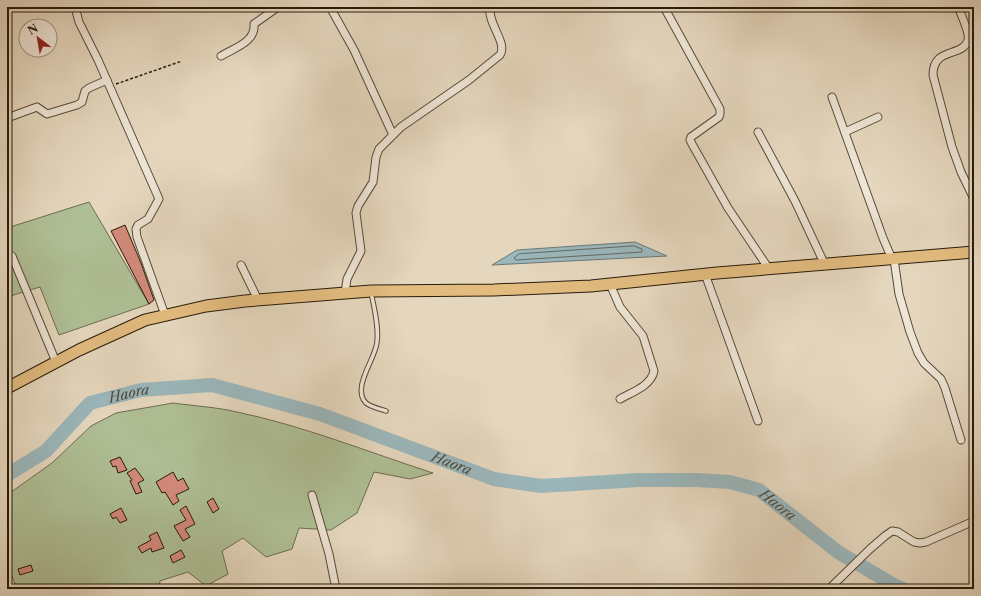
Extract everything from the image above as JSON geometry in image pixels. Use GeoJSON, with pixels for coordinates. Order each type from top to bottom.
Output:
{"type":"FeatureCollection","features":[{"type":"Feature","properties":{"kind":"highway"},"geometry":{"type":"LineString","coordinates":[[7,388],[79,350],[145,320],[206,306],[258,300],[371,291],[494,290],[591,286],[704,274],[974,252]]}},
{"type":"Feature","properties":{"kind":"street"},"geometry":{"type":"LineString","coordinates":[[75,7],[79,22],[109,83],[159,199],[148,219],[138,225],[136,229],[137,237],[165,315]]}},
{"type":"Feature","properties":{"kind":"street"},"geometry":{"type":"LineString","coordinates":[[221,56],[249,40],[253,35],[254,24],[278,7]]}},
{"type":"Feature","properties":{"kind":"street"},"geometry":{"type":"LineString","coordinates":[[330,7],[354,50],[393,135]]}},
{"type":"Feature","properties":{"kind":"street"},"geometry":{"type":"LineString","coordinates":[[345,293],[347,279],[361,250],[356,213],[358,206],[373,182],[376,157],[379,149],[401,127],[469,80],[500,56],[502,46],[490,16],[490,7]]}},
{"type":"Feature","properties":{"kind":"street"},"geometry":{"type":"LineString","coordinates":[[664,7],[720,109],[719,117],[691,137],[690,140],[728,208],[769,269]]}},
{"type":"Feature","properties":{"kind":"street"},"geometry":{"type":"LineString","coordinates":[[958,7],[968,36],[968,41],[965,46],[936,60],[933,66],[933,75],[952,147],[961,172],[974,199]]}},
{"type":"Feature","properties":{"kind":"street"},"geometry":{"type":"LineString","coordinates":[[7,118],[37,107],[47,114],[77,105],[82,102],[84,91],[89,88],[109,83]]}},
{"type":"Feature","properties":{"kind":"street"},"geometry":{"type":"LineString","coordinates":[[832,97],[883,238],[893,259],[899,294],[918,353],[924,363],[941,379],[961,440]]}},
{"type":"Feature","properties":{"kind":"street"},"geometry":{"type":"LineString","coordinates":[[844,132],[878,117]]}},
{"type":"Feature","properties":{"kind":"street"},"geometry":{"type":"LineString","coordinates":[[758,132],[795,201],[825,265]]}},
{"type":"Feature","properties":{"kind":"street"},"geometry":{"type":"LineString","coordinates":[[12,256],[56,362]]}},
{"type":"Feature","properties":{"kind":"street"},"geometry":{"type":"LineString","coordinates":[[241,266],[258,300]]}},
{"type":"Feature","properties":{"kind":"street"},"geometry":{"type":"LineString","coordinates":[[704,274],[758,421]]}},
{"type":"Feature","properties":{"kind":"street"},"geometry":{"type":"LineString","coordinates":[[610,284],[620,307],[643,336],[654,371],[651,379],[643,386],[620,398]]}},
{"type":"Feature","properties":{"kind":"street"},"geometry":{"type":"LineString","coordinates":[[312,495],[330,554],[336,589]]}},
{"type":"Feature","properties":{"kind":"street"},"geometry":{"type":"LineString","coordinates":[[829,589],[870,549],[892,532],[898,532],[914,542],[920,543],[926,542],[974,522]]}},
{"type":"Feature","properties":{"kind":"lane"},"geometry":{"type":"LineString","coordinates":[[371,291],[378,341],[364,378],[361,393],[366,402],[371,406],[386,411]]}},
{"type":"Feature","properties":{"kind":"path"},"geometry":{"type":"LineString","coordinates":[[109,83],[182,60]]}},
{"type":"Feature","properties":{"kind":"green space"},"geometry":{"type":"Polygon","coordinates":[[[89,202],[149,304],[59,335],[40,287],[7,297],[7,228],[89,202]]]}},
{"type":"Feature","properties":{"kind":"green space"},"geometry":{"type":"Polygon","coordinates":[[[173,403],[221,409],[287,424],[433,473],[410,479],[374,472],[357,513],[331,530],[299,528],[292,549],[266,557],[243,538],[222,551],[228,574],[206,586],[188,572],[160,581],[159,589],[17,589],[7,563],[7,495],[52,463],[91,426],[116,413],[173,403]]]}},
{"type":"Feature","properties":{"kind":"water"},"geometry":{"type":"Polygon","coordinates":[[[635,242],[667,256],[492,265],[517,250],[635,242]]]}},
{"type":"Feature","properties":{"kind":"building"},"geometry":{"type":"Polygon","coordinates":[[[125,225],[141,263],[154,300],[149,304],[111,231],[125,225]]]}},
{"type":"Feature","properties":{"kind":"building"},"geometry":{"type":"Polygon","coordinates":[[[120,457],[127,470],[118,473],[116,466],[113,467],[110,461],[120,457]]]}},
{"type":"Feature","properties":{"kind":"building"},"geometry":{"type":"Polygon","coordinates":[[[135,468],[144,480],[138,483],[142,492],[136,494],[130,481],[132,480],[127,473],[135,468]]]}},
{"type":"Feature","properties":{"kind":"building"},"geometry":{"type":"Polygon","coordinates":[[[173,472],[178,481],[183,478],[189,489],[176,495],[179,501],[173,505],[165,492],[162,493],[156,482],[173,472]]]}},
{"type":"Feature","properties":{"kind":"building"},"geometry":{"type":"Polygon","coordinates":[[[213,498],[219,509],[213,513],[207,502],[213,498]]]}},
{"type":"Feature","properties":{"kind":"building"},"geometry":{"type":"Polygon","coordinates":[[[186,506],[195,524],[185,529],[190,537],[183,541],[174,526],[186,520],[180,510],[186,506]]]}},
{"type":"Feature","properties":{"kind":"building"},"geometry":{"type":"Polygon","coordinates":[[[121,508],[127,520],[120,523],[116,517],[113,519],[110,514],[121,508]]]}},
{"type":"Feature","properties":{"kind":"building"},"geometry":{"type":"Polygon","coordinates":[[[157,532],[164,548],[152,552],[151,548],[142,553],[138,547],[151,540],[149,536],[157,532]]]}},
{"type":"Feature","properties":{"kind":"building"},"geometry":{"type":"Polygon","coordinates":[[[181,550],[185,557],[173,563],[170,556],[181,550]]]}},
{"type":"Feature","properties":{"kind":"building"},"geometry":{"type":"Polygon","coordinates":[[[31,565],[33,571],[20,575],[18,569],[31,565]]]}},
{"type":"Feature","properties":{"kind":"waterway","name":"Haora"},"geometry":{"type":"LineString","coordinates":[[7,475],[46,451],[90,403],[141,390],[212,385],[320,414],[494,479],[541,486],[639,480],[696,480],[730,482],[759,490],[838,552],[903,589]]}}]}
